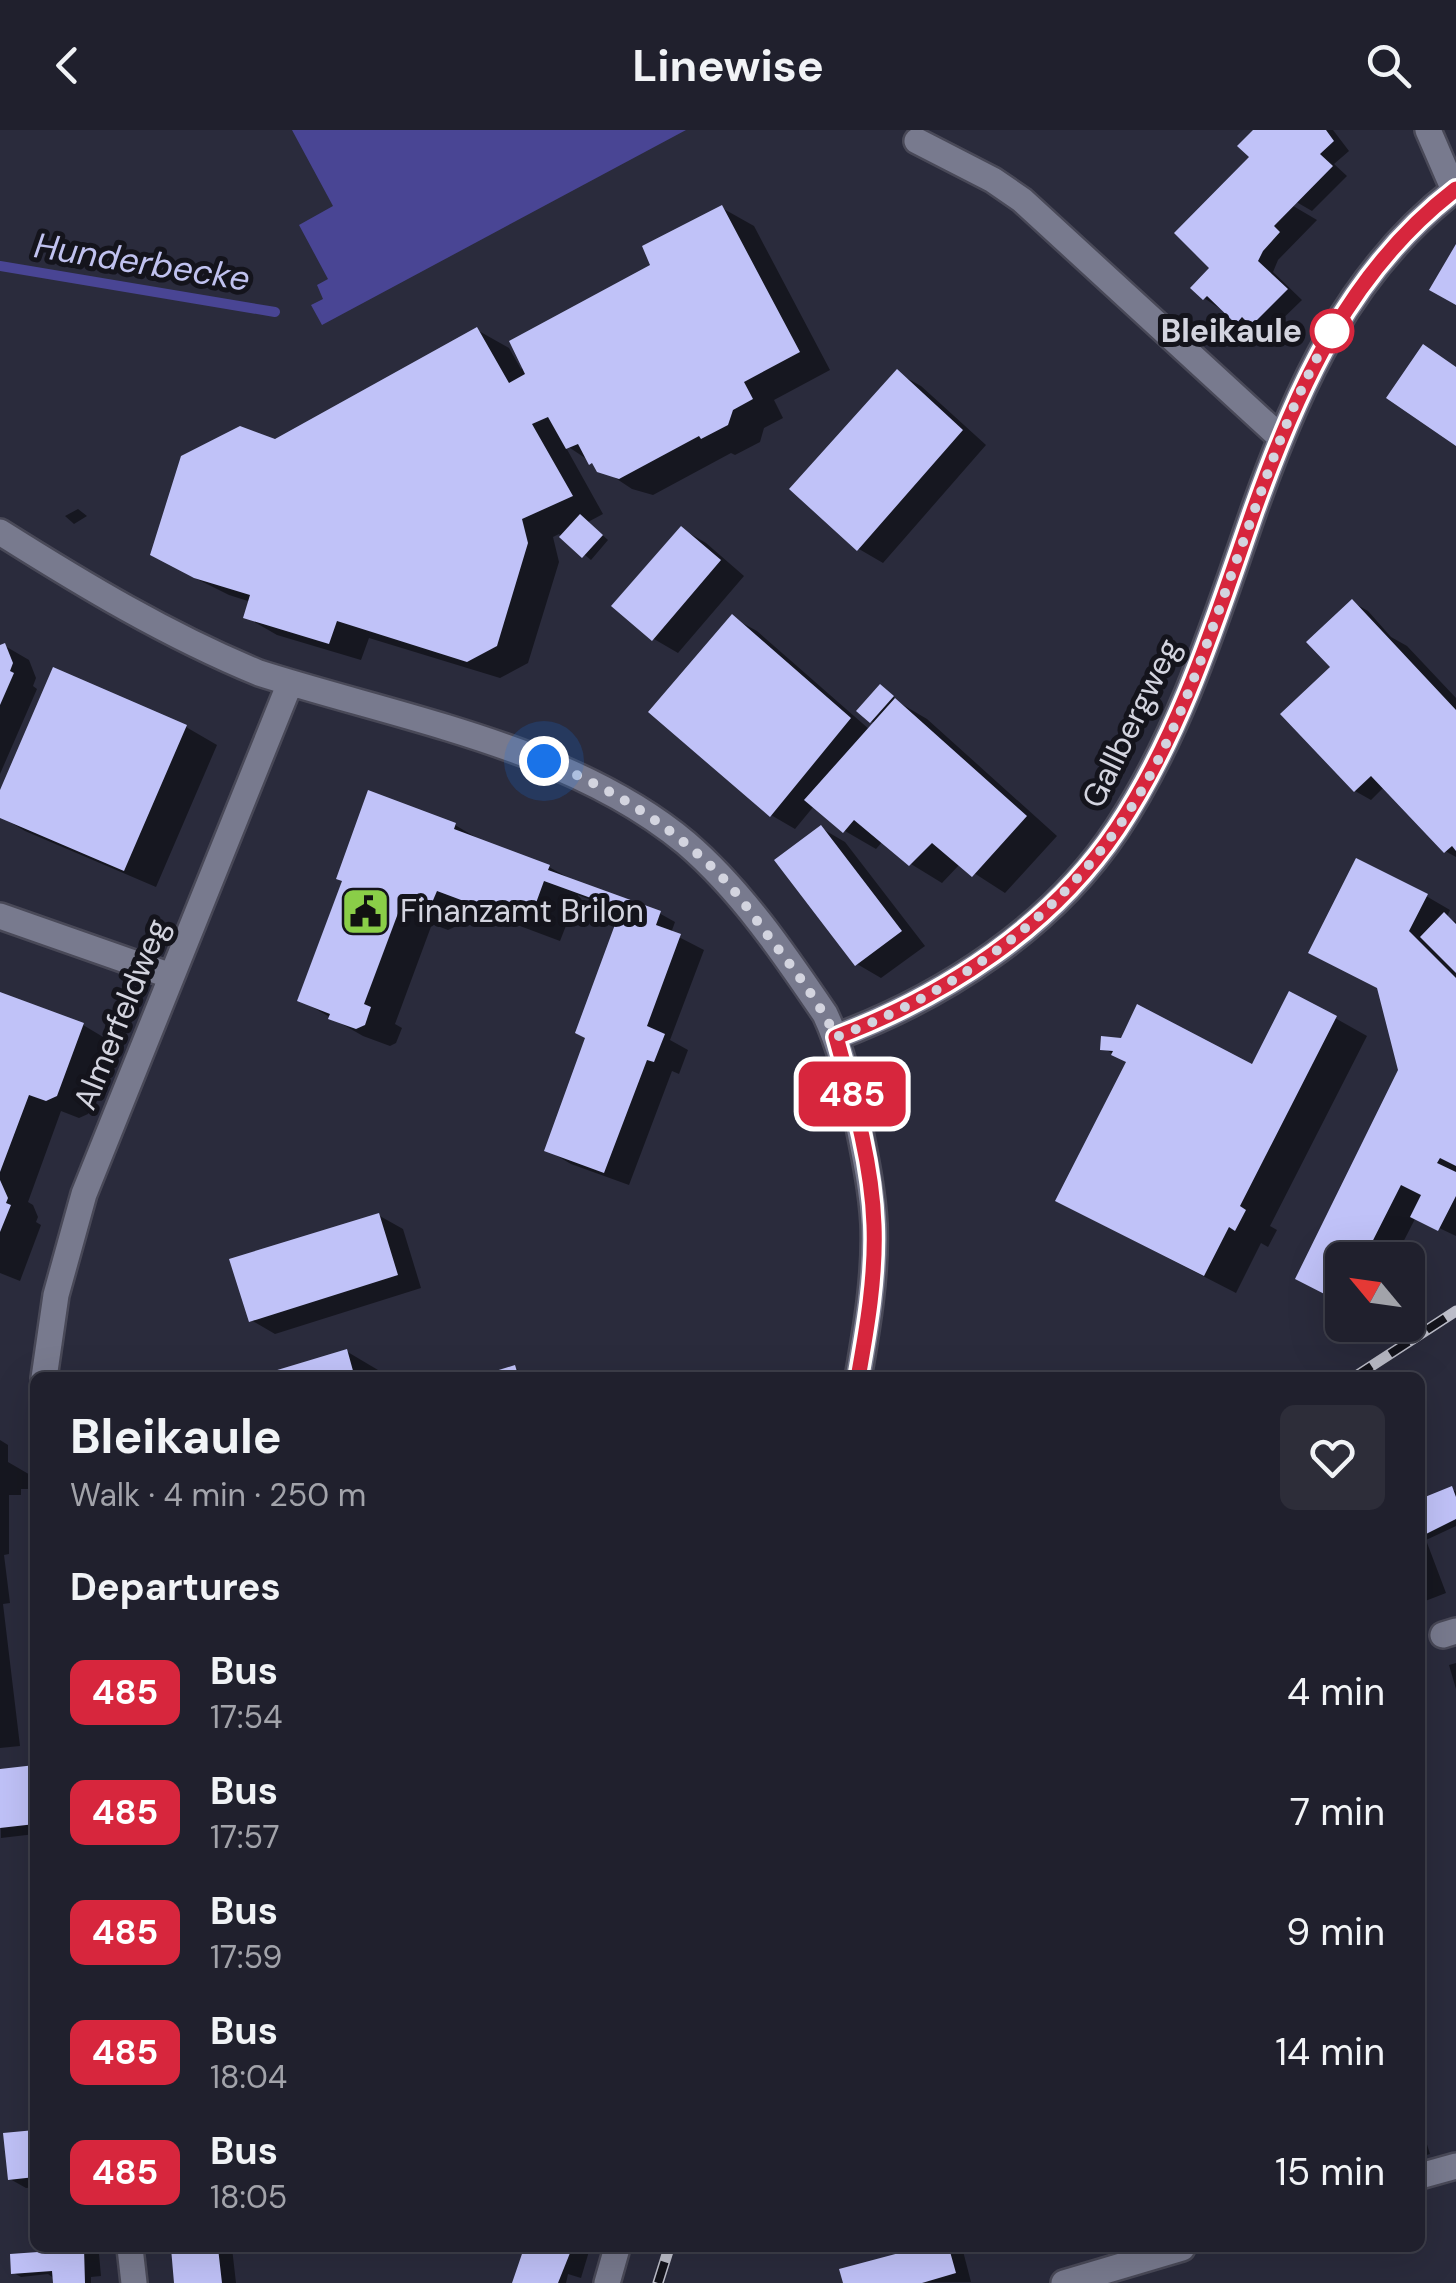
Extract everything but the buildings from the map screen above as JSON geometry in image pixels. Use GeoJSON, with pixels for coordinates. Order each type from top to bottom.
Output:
{"type":"FeatureCollection","features":[{"type":"Feature","properties":{"kind":"street","name":"Gallbergweg"},"geometry":{"type":"LineString","coordinates":[[836,1037],[877,1022],[918,1000],[1031,925],[1070,888],[1115,832],[1154,766],[1190,686],[1280,437],[1320,351],[1358,292],[1427,213],[1455,189],[1428,130]]}},
{"type":"Feature","properties":{"kind":"street"},"geometry":{"type":"LineString","coordinates":[[917,142],[994,180],[1022,200],[1280,437]]}},
{"type":"Feature","properties":{"kind":"street"},"geometry":{"type":"LineString","coordinates":[[0,532],[113,603],[185,642],[290,683],[578,774],[635,806],[685,842],[722,877],[803,982],[836,1037],[869,1175],[874,1226],[872,1282],[859,1372]]}},
{"type":"Feature","properties":{"kind":"street","name":"Almerfeldweg"},"geometry":{"type":"LineString","coordinates":[[45,1372],[56,1295],[84,1194],[290,683]]}},
{"type":"Feature","properties":{"kind":"street"},"geometry":{"type":"LineString","coordinates":[[0,916],[171,976]]}},
{"type":"Feature","properties":{"kind":"street"},"geometry":{"type":"LineString","coordinates":[[1425,2175],[1456,2166]]}},
{"type":"Feature","properties":{"kind":"street"},"geometry":{"type":"LineString","coordinates":[[130,2252],[134,2283]]}},
{"type":"Feature","properties":{"kind":"street"},"geometry":{"type":"LineString","coordinates":[[607,2283],[615,2252]]}},
{"type":"Feature","properties":{"kind":"street"},"geometry":{"type":"LineString","coordinates":[[1064,2283],[1169,2252]]}},
{"type":"Feature","properties":{"kind":"shaded area"},"geometry":{"type":"Polygon","coordinates":[[[292,130],[686,130],[322,325],[311,305],[323,299],[317,285],[328,279],[299,225],[333,206],[292,130]]]}},
{"type":"Feature","properties":{"kind":"waterway","name":"Hunderbecke"},"geometry":{"type":"LineString","coordinates":[[0,266],[275,312]]}},
{"type":"Feature","properties":{"kind":"railway"},"geometry":{"type":"LineString","coordinates":[[1362,1372],[1456,1311]]}},
{"type":"Feature","properties":{"kind":"railway"},"geometry":{"type":"LineString","coordinates":[[658,2283],[668,2252]]}},
{"type":"Feature","properties":{"kind":"bus line","name":"485"},"geometry":{"type":"LineString","coordinates":[[859,1372],[872,1282],[874,1226],[869,1175],[836,1037],[877,1022],[918,1000],[1013,939],[1070,888],[1115,832],[1154,766],[1190,686],[1280,437],[1320,351],[1377,267],[1427,213],[1456,189]]}},
{"type":"Feature","properties":{"kind":"place","name":"Bleikaule"},"geometry":{"type":"Point","coordinates":[1332,331]}},
{"type":"Feature","properties":{"kind":"place","name":"Finanzamt Brilon"},"geometry":{"type":"Point","coordinates":[365,911]}},
{"type":"Feature","properties":{"kind":"route"},"geometry":{"type":"LineString","coordinates":[[544,761],[613,793],[685,842],[722,877],[803,982],[836,1037],[877,1022],[918,1000],[1031,925],[1070,888],[1115,832],[1154,766],[1190,686],[1280,437],[1332,331]]}}]}
